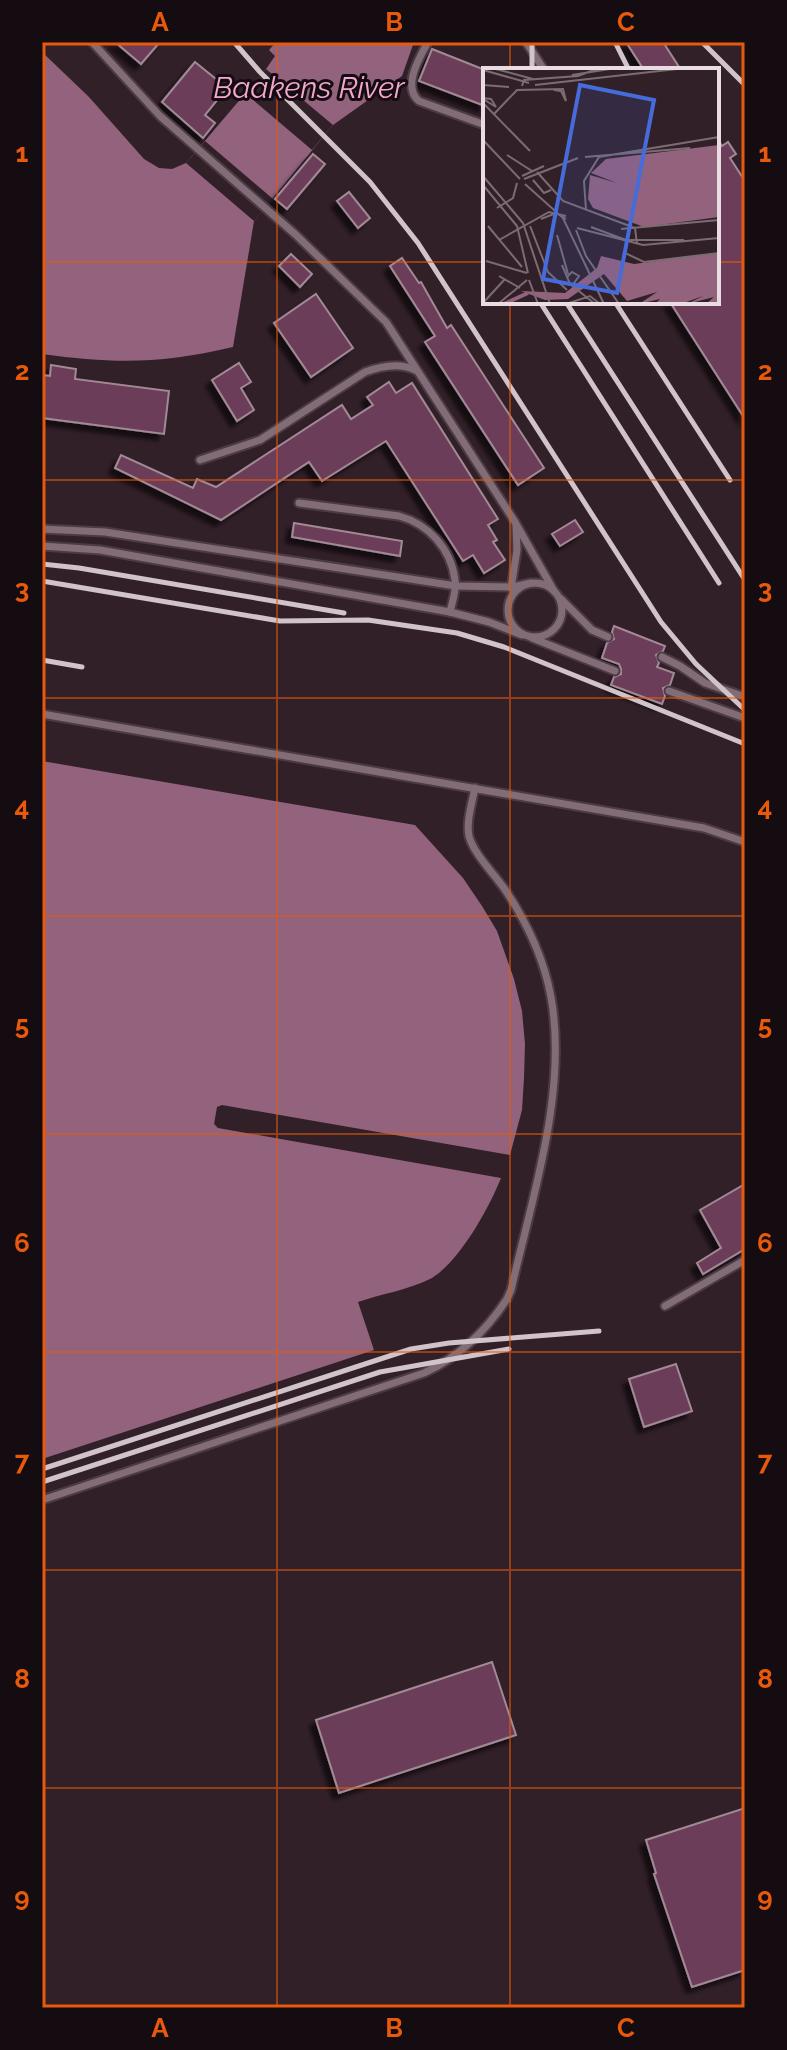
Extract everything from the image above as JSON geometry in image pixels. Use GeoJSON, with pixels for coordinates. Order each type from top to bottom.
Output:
{"type":"FeatureCollection","features":[{"type":"Feature","properties":{"kind":"lane"},"geometry":{"type":"LineString","coordinates":[[92,42],[145,101],[378,313],[515,522],[557,594],[562,607],[558,625],[543,636],[531,637]]}},
{"type":"Feature","properties":{"kind":"lane"},"geometry":{"type":"LineString","coordinates":[[428,42],[411,84],[412,94],[419,101],[483,124]]}},
{"type":"Feature","properties":{"kind":"lane"},"geometry":{"type":"LineString","coordinates":[[526,42],[539,68]]}},
{"type":"Feature","properties":{"kind":"lane"},"geometry":{"type":"LineString","coordinates":[[200,460],[260,440],[374,369],[408,366],[421,375]]}},
{"type":"Feature","properties":{"kind":"lane"},"geometry":{"type":"LineString","coordinates":[[299,503],[399,516],[421,524],[439,540],[453,572],[456,586],[450,612]]}},
{"type":"Feature","properties":{"kind":"lane"},"geometry":{"type":"LineString","coordinates":[[515,522],[517,550],[508,605],[511,624],[522,635]]}},
{"type":"Feature","properties":{"kind":"lane"},"geometry":{"type":"LineString","coordinates":[[42,529],[105,532],[456,586],[512,587],[531,583],[548,586],[592,630],[608,637]]}},
{"type":"Feature","properties":{"kind":"lane"},"geometry":{"type":"LineString","coordinates":[[42,546],[100,550],[450,612],[531,637],[615,671]]}},
{"type":"Feature","properties":{"kind":"lane"},"geometry":{"type":"LineString","coordinates":[[508,605],[516,590],[531,583]]}},
{"type":"Feature","properties":{"kind":"lane"},"geometry":{"type":"LineString","coordinates":[[662,657],[705,683],[745,697]]}},
{"type":"Feature","properties":{"kind":"lane"},"geometry":{"type":"LineString","coordinates":[[669,691],[745,718]]}},
{"type":"Feature","properties":{"kind":"lane"},"geometry":{"type":"LineString","coordinates":[[42,714],[704,828],[745,842]]}},
{"type":"Feature","properties":{"kind":"lane"},"geometry":{"type":"LineString","coordinates":[[42,1500],[424,1373],[468,1346],[507,1299],[549,1125],[556,1037],[551,995],[528,929],[469,835],[475,788]]}},
{"type":"Feature","properties":{"kind":"lane"},"geometry":{"type":"LineString","coordinates":[[665,1306],[745,1260]]}},
{"type":"Feature","properties":{"kind":"water","name":"Baakens River"},"geometry":{"type":"Polygon","coordinates":[[[276,42],[414,42],[402,76],[333,125],[254,221],[233,347],[183,357],[138,361],[42,354],[42,52],[89,97],[144,159],[159,168],[172,169],[186,163],[266,69],[275,56],[269,50],[276,42]]]}},
{"type":"Feature","properties":{"kind":"water"},"geometry":{"type":"Polygon","coordinates":[[[42,761],[415,825],[463,878],[497,931],[522,1011],[525,1044],[522,1110],[510,1155],[222,1105],[217,1107],[214,1124],[218,1128],[501,1178],[472,1234],[441,1271],[413,1286],[358,1302],[374,1350],[42,1459],[42,761]]]}},
{"type":"Feature","properties":{"kind":"pier"},"geometry":{"type":"Polygon","coordinates":[[[266,69],[333,125],[312,150],[245,93],[266,69]]]}},
{"type":"Feature","properties":{"kind":"pier"},"geometry":{"type":"Polygon","coordinates":[[[205,141],[273,199],[254,221],[186,163],[205,141]]]}},
{"type":"Feature","properties":{"kind":"building"},"geometry":{"type":"Polygon","coordinates":[[[115,42],[160,42],[141,64],[115,42]]]}},
{"type":"Feature","properties":{"kind":"building"},"geometry":{"type":"Polygon","coordinates":[[[626,42],[663,42],[680,68],[643,68],[626,42]]]}},
{"type":"Feature","properties":{"kind":"building"},"geometry":{"type":"Polygon","coordinates":[[[432,49],[483,69],[483,105],[419,81],[432,49]]]}},
{"type":"Feature","properties":{"kind":"building"},"geometry":{"type":"Polygon","coordinates":[[[195,62],[227,88],[205,115],[215,123],[203,138],[162,102],[195,62]]]}},
{"type":"Feature","properties":{"kind":"building"},"geometry":{"type":"Polygon","coordinates":[[[719,141],[722,146],[728,142],[736,154],[730,158],[745,181],[745,419],[671,304],[719,304],[719,141]]]}},
{"type":"Feature","properties":{"kind":"building"},"geometry":{"type":"Polygon","coordinates":[[[313,154],[325,164],[287,209],[275,199],[313,154]]]}},
{"type":"Feature","properties":{"kind":"building"},"geometry":{"type":"Polygon","coordinates":[[[349,192],[370,218],[358,228],[337,201],[349,192]]]}},
{"type":"Feature","properties":{"kind":"building"},"geometry":{"type":"Polygon","coordinates":[[[291,254],[312,274],[300,287],[279,266],[291,254]]]}},
{"type":"Feature","properties":{"kind":"building"},"geometry":{"type":"Polygon","coordinates":[[[402,258],[421,282],[447,328],[451,325],[544,468],[518,485],[425,342],[435,336],[390,266],[402,258]]]}},
{"type":"Feature","properties":{"kind":"building"},"geometry":{"type":"Polygon","coordinates":[[[316,294],[353,348],[311,377],[274,323],[316,294]]]}},
{"type":"Feature","properties":{"kind":"building"},"geometry":{"type":"Polygon","coordinates":[[[239,363],[251,382],[241,388],[254,410],[237,421],[212,380],[239,363]]]}},
{"type":"Feature","properties":{"kind":"building"},"geometry":{"type":"Polygon","coordinates":[[[51,365],[76,369],[75,379],[169,391],[164,434],[42,418],[42,375],[50,376],[51,365]]]}},
{"type":"Feature","properties":{"kind":"building"},"geometry":{"type":"Polygon","coordinates":[[[389,382],[396,393],[412,383],[498,519],[488,525],[497,540],[493,542],[505,560],[484,573],[473,555],[463,561],[386,441],[322,481],[309,462],[221,520],[115,468],[121,455],[193,488],[197,479],[216,487],[342,405],[351,419],[373,405],[367,397],[389,382]]]}},
{"type":"Feature","properties":{"kind":"building"},"geometry":{"type":"Polygon","coordinates":[[[575,520],[583,532],[560,546],[552,534],[575,520]]]}},
{"type":"Feature","properties":{"kind":"building"},"geometry":{"type":"Polygon","coordinates":[[[294,523],[402,541],[400,556],[292,537],[294,523]]]}},
{"type":"Feature","properties":{"kind":"building"},"geometry":{"type":"Polygon","coordinates":[[[614,626],[665,646],[656,655],[657,667],[674,673],[670,685],[663,688],[665,696],[662,704],[611,685],[614,677],[621,674],[621,669],[619,664],[602,658],[607,643],[614,639],[614,626]]]}},
{"type":"Feature","properties":{"kind":"building"},"geometry":{"type":"Polygon","coordinates":[[[745,1184],[745,1249],[703,1274],[697,1263],[721,1248],[700,1210],[745,1184]]]}},
{"type":"Feature","properties":{"kind":"building"},"geometry":{"type":"Polygon","coordinates":[[[676,1364],[692,1411],[644,1427],[629,1379],[676,1364]]]}},
{"type":"Feature","properties":{"kind":"building"},"geometry":{"type":"Polygon","coordinates":[[[492,1662],[516,1735],[339,1793],[316,1720],[492,1662]]]}},
{"type":"Feature","properties":{"kind":"building"},"geometry":{"type":"Polygon","coordinates":[[[745,1808],[745,1970],[692,1987],[654,1874],[646,1840],[745,1808]]]}},
{"type":"Feature","properties":{"kind":"railway"},"geometry":{"type":"LineString","coordinates":[[234,42],[370,182],[418,243],[661,622],[696,664],[745,710]]}},
{"type":"Feature","properties":{"kind":"railway"},"geometry":{"type":"LineString","coordinates":[[532,42],[532,68]]}},
{"type":"Feature","properties":{"kind":"railway"},"geometry":{"type":"LineString","coordinates":[[615,42],[628,68]]}},
{"type":"Feature","properties":{"kind":"railway"},"geometry":{"type":"LineString","coordinates":[[702,42],[745,85]]}},
{"type":"Feature","properties":{"kind":"railway"},"geometry":{"type":"LineString","coordinates":[[541,304],[719,583]]}},
{"type":"Feature","properties":{"kind":"railway"},"geometry":{"type":"LineString","coordinates":[[567,304],[745,580]]}},
{"type":"Feature","properties":{"kind":"railway"},"geometry":{"type":"LineString","coordinates":[[616,304],[730,480]]}},
{"type":"Feature","properties":{"kind":"railway"},"geometry":{"type":"LineString","coordinates":[[42,564],[344,613]]}},
{"type":"Feature","properties":{"kind":"railway"},"geometry":{"type":"LineString","coordinates":[[42,581],[280,621],[368,620],[457,633],[504,647],[745,744]]}},
{"type":"Feature","properties":{"kind":"railway"},"geometry":{"type":"LineString","coordinates":[[42,660],[82,667]]}},
{"type":"Feature","properties":{"kind":"railway"},"geometry":{"type":"LineString","coordinates":[[42,1469],[411,1349],[599,1331]]}},
{"type":"Feature","properties":{"kind":"railway"},"geometry":{"type":"LineString","coordinates":[[42,1482],[380,1372],[509,1349]]}}]}
